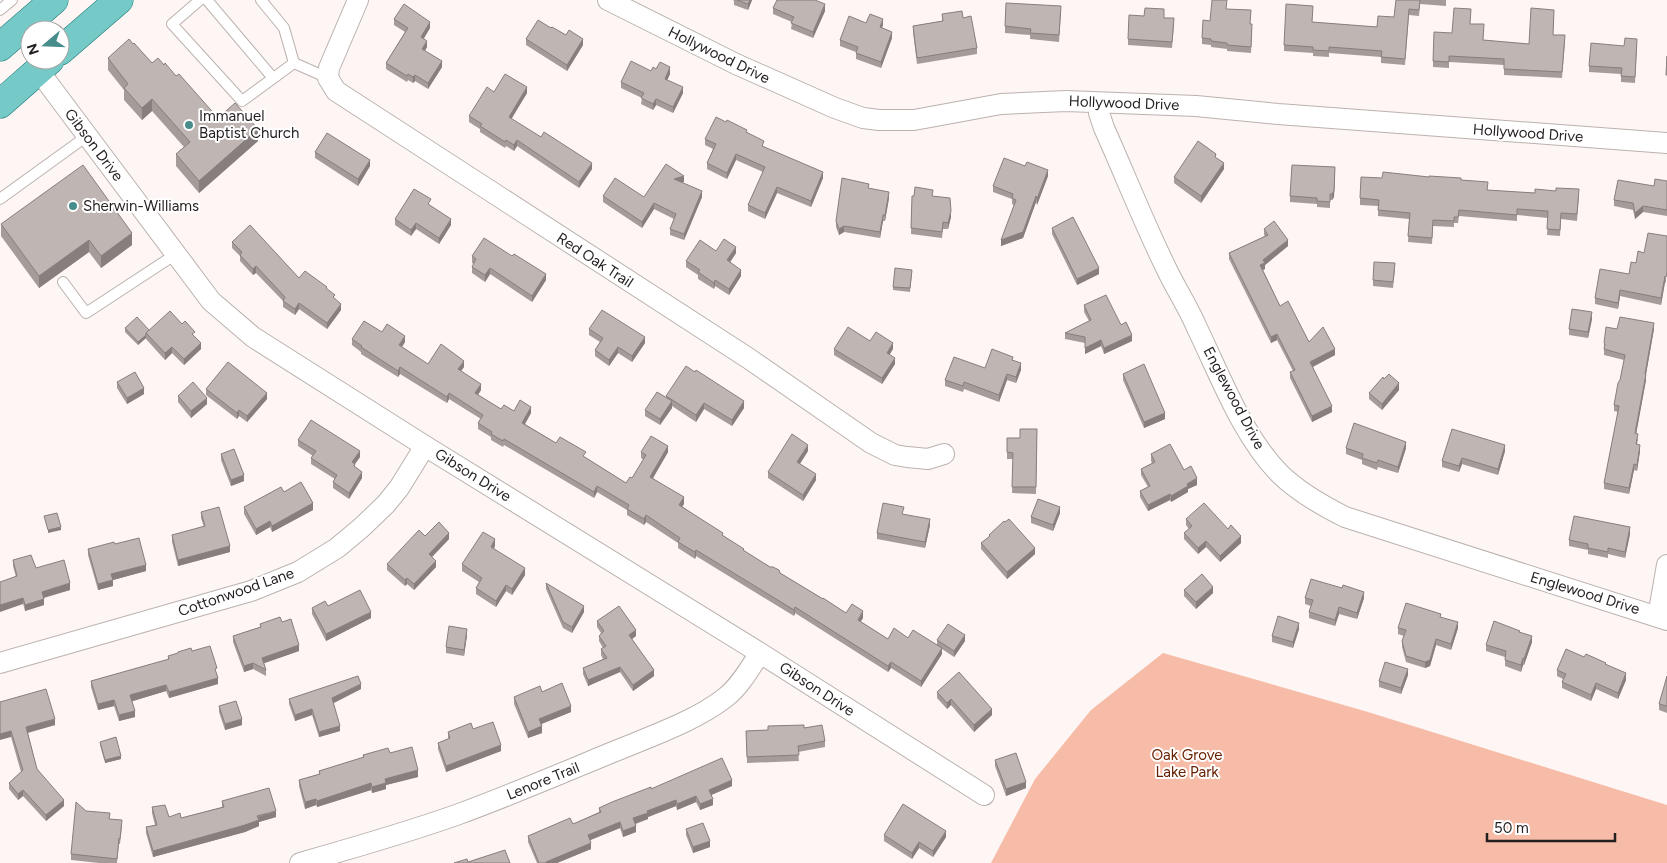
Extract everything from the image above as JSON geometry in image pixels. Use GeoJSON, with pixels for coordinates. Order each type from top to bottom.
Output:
{"type":"FeatureCollection","features":[{"type":"Feature","properties":{"kind":"main road"},"geometry":{"type":"LineString","coordinates":[[5,40],[54,0]]}},
{"type":"Feature","properties":{"kind":"main road"},"geometry":{"type":"LineString","coordinates":[[70,42],[119,0]]}},
{"type":"Feature","properties":{"kind":"main road"},"geometry":{"type":"LineString","coordinates":[[0,104],[38,70]]}},
{"type":"Feature","properties":{"kind":"street"},"geometry":{"type":"LineString","coordinates":[[328,78],[329,68],[358,0]]}},
{"type":"Feature","properties":{"kind":"street","name":"Hollywood Drive"},"geometry":{"type":"LineString","coordinates":[[608,0],[736,64],[834,108],[863,118],[887,121],[914,120],[1001,104],[1042,101],[1196,106],[1278,114],[1667,143]]}},
{"type":"Feature","properties":{"kind":"street","name":"Gibson Drive"},"geometry":{"type":"LineString","coordinates":[[47,70],[88,136],[211,301],[253,337],[425,446],[760,653],[984,796]]}},
{"type":"Feature","properties":{"kind":"street","name":"Red Oak Trail"},"geometry":{"type":"LineString","coordinates":[[328,78],[336,91],[748,358],[871,443],[894,455],[907,457],[928,459],[944,454]]}},
{"type":"Feature","properties":{"kind":"street","name":"Englewood Drive"},"geometry":{"type":"LineString","coordinates":[[1099,103],[1099,113],[1104,128],[1169,275],[1250,434],[1279,473],[1312,500],[1345,517],[1662,618]]}},
{"type":"Feature","properties":{"kind":"street","name":"Cottonwood Lane"},"geometry":{"type":"LineString","coordinates":[[0,663],[250,591],[298,572],[336,548],[361,528],[386,504],[399,488],[425,446]]}},
{"type":"Feature","properties":{"kind":"street"},"geometry":{"type":"LineString","coordinates":[[1662,618],[1667,565]]}},
{"type":"Feature","properties":{"kind":"street","name":"Lenore Trail"},"geometry":{"type":"LineString","coordinates":[[300,863],[380,840],[518,792],[678,724],[712,707],[727,697],[760,653]]}},
{"type":"Feature","properties":{"kind":"lane"},"geometry":{"type":"LineString","coordinates":[[0,10],[12,0]]}},
{"type":"Feature","properties":{"kind":"lane"},"geometry":{"type":"LineString","coordinates":[[200,0],[172,24],[242,101],[294,64]]}},
{"type":"Feature","properties":{"kind":"lane"},"geometry":{"type":"LineString","coordinates":[[207,0],[273,78]]}},
{"type":"Feature","properties":{"kind":"lane"},"geometry":{"type":"LineString","coordinates":[[261,0],[284,28],[294,64]]}},
{"type":"Feature","properties":{"kind":"lane"},"geometry":{"type":"LineString","coordinates":[[294,64],[328,78]]}},
{"type":"Feature","properties":{"kind":"lane"},"geometry":{"type":"LineString","coordinates":[[0,198],[88,136]]}},
{"type":"Feature","properties":{"kind":"lane"},"geometry":{"type":"LineString","coordinates":[[63,282],[86,313],[176,254]]}},
{"type":"Feature","properties":{"kind":"green space","name":"Oak Grove Lake Park"},"geometry":{"type":"Polygon","coordinates":[[[1163,653],[1368,712],[1667,805],[1667,863],[991,863],[1035,779],[1091,710],[1163,653]]]}},
{"type":"Feature","properties":{"kind":"building"},"geometry":{"type":"Polygon","coordinates":[[[737,0],[750,0],[748,4],[737,0]]]}},
{"type":"Feature","properties":{"kind":"building"},"geometry":{"type":"Polygon","coordinates":[[[777,0],[815,0],[825,4],[813,32],[791,23],[794,17],[773,8],[777,0]]]}},
{"type":"Feature","properties":{"kind":"building"},"geometry":{"type":"Polygon","coordinates":[[[1212,0],[1227,0],[1226,9],[1251,10],[1251,47],[1227,45],[1227,43],[1202,38],[1203,20],[1210,21],[1212,0]]]}},
{"type":"Feature","properties":{"kind":"building"},"geometry":{"type":"Polygon","coordinates":[[[1396,0],[1420,0],[1419,10],[1409,9],[1405,59],[1381,57],[1382,51],[1329,47],[1329,51],[1313,50],[1313,47],[1284,45],[1286,4],[1313,6],[1312,22],[1377,27],[1378,16],[1394,17],[1396,0]]]}},
{"type":"Feature","properties":{"kind":"building"},"geometry":{"type":"Polygon","coordinates":[[[1006,3],[1061,6],[1059,35],[1030,33],[1031,29],[1005,26],[1006,3]]]}},
{"type":"Feature","properties":{"kind":"building"},"geometry":{"type":"Polygon","coordinates":[[[404,4],[430,22],[421,37],[427,41],[422,49],[442,61],[428,83],[415,75],[413,77],[408,74],[407,76],[386,63],[408,28],[394,19],[404,4]]]}},
{"type":"Feature","properties":{"kind":"building"},"geometry":{"type":"Polygon","coordinates":[[[1145,8],[1164,9],[1164,18],[1174,18],[1172,42],[1128,39],[1129,15],[1144,16],[1145,8]]]}},
{"type":"Feature","properties":{"kind":"building"},"geometry":{"type":"Polygon","coordinates":[[[1454,8],[1471,9],[1470,24],[1484,24],[1483,40],[1529,44],[1531,8],[1554,10],[1553,35],[1565,35],[1562,72],[1504,69],[1504,59],[1449,56],[1449,62],[1433,61],[1434,32],[1452,33],[1454,8]]]}},
{"type":"Feature","properties":{"kind":"building"},"geometry":{"type":"Polygon","coordinates":[[[962,11],[963,18],[971,16],[977,48],[917,58],[913,26],[943,21],[942,14],[962,11]]]}},
{"type":"Feature","properties":{"kind":"building"},"geometry":{"type":"Polygon","coordinates":[[[870,14],[883,19],[880,27],[892,32],[881,62],[856,53],[858,47],[840,40],[849,16],[866,23],[870,14]]]}},
{"type":"Feature","properties":{"kind":"building"},"geometry":{"type":"Polygon","coordinates":[[[538,20],[566,35],[569,30],[583,39],[567,65],[526,39],[538,20]]]}},
{"type":"Feature","properties":{"kind":"building"},"geometry":{"type":"Polygon","coordinates":[[[1625,38],[1637,39],[1635,77],[1621,76],[1622,68],[1589,66],[1591,43],[1624,46],[1625,38]]]}},
{"type":"Feature","properties":{"kind":"building","name":"Immanuel Baptist Church"},"geometry":{"type":"Polygon","coordinates":[[[129,39],[152,63],[158,58],[176,76],[179,74],[218,118],[235,103],[258,129],[199,181],[176,154],[190,142],[152,99],[142,108],[124,88],[128,84],[108,58],[129,39]]]}},
{"type":"Feature","properties":{"kind":"building"},"geometry":{"type":"Polygon","coordinates":[[[631,61],[651,71],[653,67],[656,69],[660,62],[670,67],[665,79],[683,87],[673,107],[656,99],[653,104],[641,98],[644,93],[621,82],[631,61]]]}},
{"type":"Feature","properties":{"kind":"building"},"geometry":{"type":"Polygon","coordinates":[[[505,74],[527,87],[509,117],[541,137],[544,132],[592,163],[579,182],[517,140],[514,145],[506,140],[505,142],[480,126],[482,124],[469,116],[487,87],[494,92],[505,74]]]}},
{"type":"Feature","properties":{"kind":"building"},"geometry":{"type":"Polygon","coordinates":[[[716,117],[747,130],[746,132],[764,141],[762,146],[823,172],[811,201],[777,187],[765,213],[748,205],[765,167],[736,154],[727,173],[707,163],[716,144],[705,139],[716,117]]]}},
{"type":"Feature","properties":{"kind":"building"},"geometry":{"type":"Polygon","coordinates":[[[327,133],[370,160],[358,179],[315,152],[327,133]]]}},
{"type":"Feature","properties":{"kind":"building"},"geometry":{"type":"Polygon","coordinates":[[[1198,141],[1216,154],[1215,157],[1224,163],[1201,196],[1174,177],[1198,141]]]}},
{"type":"Feature","properties":{"kind":"building"},"geometry":{"type":"Polygon","coordinates":[[[1004,158],[1025,166],[1027,162],[1048,170],[1023,232],[1001,240],[1016,200],[1012,198],[1013,194],[993,186],[1004,158]]]}},
{"type":"Feature","properties":{"kind":"building"},"geometry":{"type":"Polygon","coordinates":[[[666,164],[684,176],[674,179],[702,191],[684,234],[670,229],[676,214],[654,203],[642,222],[603,196],[615,178],[644,197],[666,164]]]}},
{"type":"Feature","properties":{"kind":"building","name":"Sherwin-Williams"},"geometry":{"type":"Polygon","coordinates":[[[83,165],[132,233],[101,256],[89,240],[39,276],[1,224],[83,165]]]}},
{"type":"Feature","properties":{"kind":"building"},"geometry":{"type":"Polygon","coordinates":[[[1292,165],[1335,167],[1334,191],[1330,194],[1330,202],[1317,201],[1317,198],[1290,196],[1292,165]]]}},
{"type":"Feature","properties":{"kind":"building"},"geometry":{"type":"Polygon","coordinates":[[[1383,172],[1488,182],[1487,190],[1535,193],[1535,189],[1556,191],[1556,188],[1579,189],[1577,214],[1561,213],[1560,230],[1547,229],[1548,211],[1517,209],[1517,215],[1459,210],[1458,217],[1454,217],[1454,221],[1433,220],[1432,238],[1408,236],[1410,213],[1378,210],[1379,200],[1360,198],[1361,177],[1382,178],[1383,172]]]}},
{"type":"Feature","properties":{"kind":"building"},"geometry":{"type":"Polygon","coordinates":[[[842,178],[869,184],[868,188],[889,192],[880,232],[844,226],[839,229],[836,221],[842,178]]]}},
{"type":"Feature","properties":{"kind":"building"},"geometry":{"type":"Polygon","coordinates":[[[1655,179],[1667,181],[1667,210],[1643,206],[1635,213],[1633,203],[1614,200],[1618,180],[1654,186],[1655,179]]]}},
{"type":"Feature","properties":{"kind":"building"},"geometry":{"type":"Polygon","coordinates":[[[915,187],[933,190],[932,196],[950,198],[951,211],[948,223],[943,222],[942,232],[911,228],[912,196],[914,196],[915,187]]]}},
{"type":"Feature","properties":{"kind":"building"},"geometry":{"type":"Polygon","coordinates":[[[414,189],[431,199],[428,204],[451,219],[439,238],[416,223],[411,230],[395,219],[414,189]]]}},
{"type":"Feature","properties":{"kind":"building"},"geometry":{"type":"Polygon","coordinates":[[[1073,217],[1099,268],[1077,279],[1052,228],[1073,217]]]}},
{"type":"Feature","properties":{"kind":"building"},"geometry":{"type":"Polygon","coordinates":[[[1274,221],[1288,240],[1263,260],[1265,263],[1260,265],[1280,306],[1288,301],[1309,342],[1323,327],[1335,349],[1310,362],[1332,406],[1312,416],[1290,372],[1295,370],[1277,334],[1271,337],[1229,253],[1268,235],[1264,229],[1274,221]]]}},
{"type":"Feature","properties":{"kind":"building"},"geometry":{"type":"Polygon","coordinates":[[[250,225],[299,278],[305,271],[335,295],[333,297],[341,304],[327,323],[299,303],[295,309],[283,301],[285,297],[256,266],[253,269],[240,255],[242,252],[232,242],[250,225]]]}},
{"type":"Feature","properties":{"kind":"building"},"geometry":{"type":"Polygon","coordinates":[[[1648,233],[1667,236],[1667,273],[1661,298],[1620,290],[1618,303],[1595,298],[1600,269],[1629,274],[1631,262],[1636,263],[1638,251],[1644,253],[1648,233]]]}},
{"type":"Feature","properties":{"kind":"building"},"geometry":{"type":"Polygon","coordinates":[[[484,238],[512,256],[514,254],[546,274],[532,296],[490,268],[485,275],[472,267],[476,259],[472,256],[484,238]]]}},
{"type":"Feature","properties":{"kind":"building"},"geometry":{"type":"Polygon","coordinates":[[[724,239],[736,247],[727,260],[741,270],[729,289],[715,280],[714,283],[698,272],[700,270],[686,261],[700,240],[716,251],[724,239]]]}},
{"type":"Feature","properties":{"kind":"building"},"geometry":{"type":"Polygon","coordinates":[[[1374,262],[1395,263],[1393,282],[1373,280],[1374,262]]]}},
{"type":"Feature","properties":{"kind":"building"},"geometry":{"type":"Polygon","coordinates":[[[895,268],[912,270],[910,288],[893,287],[895,268]]]}},
{"type":"Feature","properties":{"kind":"building"},"geometry":{"type":"Polygon","coordinates":[[[1106,295],[1121,325],[1126,322],[1132,335],[1104,348],[1101,340],[1085,348],[1085,337],[1065,333],[1091,320],[1084,305],[1106,295]]]}},
{"type":"Feature","properties":{"kind":"building"},"geometry":{"type":"Polygon","coordinates":[[[1572,309],[1592,312],[1588,332],[1569,329],[1572,309]]]}},
{"type":"Feature","properties":{"kind":"building"},"geometry":{"type":"Polygon","coordinates":[[[602,310],[645,337],[632,356],[618,347],[609,360],[595,350],[603,338],[589,329],[602,310]]]}},
{"type":"Feature","properties":{"kind":"building"},"geometry":{"type":"Polygon","coordinates":[[[170,311],[182,324],[185,321],[195,332],[192,334],[201,343],[184,359],[172,347],[165,353],[146,333],[170,311]]]}},
{"type":"Feature","properties":{"kind":"building"},"geometry":{"type":"Polygon","coordinates":[[[137,317],[149,330],[138,342],[125,328],[137,317]]]}},
{"type":"Feature","properties":{"kind":"building"},"geometry":{"type":"Polygon","coordinates":[[[1620,317],[1654,323],[1635,433],[1638,434],[1636,444],[1640,445],[1637,465],[1634,464],[1629,488],[1604,483],[1619,406],[1614,405],[1625,355],[1604,349],[1604,343],[1606,327],[1617,329],[1620,317]]]}},
{"type":"Feature","properties":{"kind":"building"},"geometry":{"type":"Polygon","coordinates":[[[364,321],[382,332],[387,324],[405,336],[399,345],[428,364],[441,344],[464,361],[458,369],[481,384],[475,393],[501,409],[504,405],[514,411],[520,400],[531,407],[522,423],[556,443],[560,437],[586,452],[583,456],[626,483],[630,477],[632,478],[646,455],[641,452],[651,436],[668,446],[650,477],[684,497],[679,505],[723,533],[722,535],[743,550],[770,567],[779,570],[780,573],[846,613],[852,604],[863,611],[858,620],[888,639],[894,628],[908,638],[913,630],[942,648],[921,681],[891,662],[888,666],[795,607],[794,610],[696,550],[695,552],[678,542],[680,538],[646,515],[644,519],[627,509],[629,505],[597,486],[594,492],[504,439],[503,441],[491,434],[492,432],[478,423],[483,415],[449,393],[447,397],[400,367],[398,371],[352,339],[364,321]]]}},
{"type":"Feature","properties":{"kind":"building"},"geometry":{"type":"Polygon","coordinates":[[[848,327],[870,341],[876,332],[893,343],[887,353],[895,358],[882,378],[834,349],[848,327]]]}},
{"type":"Feature","properties":{"kind":"building"},"geometry":{"type":"Polygon","coordinates":[[[992,349],[1013,357],[1012,360],[1021,363],[1016,377],[1007,374],[999,395],[964,382],[963,386],[945,380],[954,357],[985,368],[992,349]]]}},
{"type":"Feature","properties":{"kind":"building"},"geometry":{"type":"Polygon","coordinates":[[[228,362],[267,393],[247,416],[239,410],[237,413],[206,389],[228,362]]]}},
{"type":"Feature","properties":{"kind":"building"},"geometry":{"type":"Polygon","coordinates":[[[1144,364],[1165,413],[1144,422],[1123,374],[1144,364]]]}},
{"type":"Feature","properties":{"kind":"building"},"geometry":{"type":"Polygon","coordinates":[[[686,366],[695,372],[696,370],[744,401],[732,420],[704,403],[696,415],[666,396],[686,366]]]}},
{"type":"Feature","properties":{"kind":"building"},"geometry":{"type":"Polygon","coordinates":[[[135,372],[144,388],[127,398],[117,382],[135,372]]]}},
{"type":"Feature","properties":{"kind":"building"},"geometry":{"type":"Polygon","coordinates":[[[1389,374],[1399,383],[1382,404],[1369,393],[1383,377],[1384,379],[1389,374]]]}},
{"type":"Feature","properties":{"kind":"building"},"geometry":{"type":"Polygon","coordinates":[[[193,382],[207,398],[191,411],[178,396],[193,382]]]}},
{"type":"Feature","properties":{"kind":"building"},"geometry":{"type":"Polygon","coordinates":[[[657,392],[672,401],[660,419],[645,410],[657,392]]]}},
{"type":"Feature","properties":{"kind":"building"},"geometry":{"type":"Polygon","coordinates":[[[311,420],[360,451],[352,462],[362,472],[349,493],[333,482],[337,475],[311,458],[316,451],[298,440],[311,420]]]}},
{"type":"Feature","properties":{"kind":"building"},"geometry":{"type":"Polygon","coordinates":[[[1354,423],[1406,442],[1398,467],[1378,460],[1377,463],[1362,458],[1363,454],[1346,448],[1354,423]]]}},
{"type":"Feature","properties":{"kind":"building"},"geometry":{"type":"Polygon","coordinates":[[[1020,429],[1037,429],[1036,487],[1012,487],[1013,453],[1007,452],[1007,438],[1020,438],[1020,429]]]}},
{"type":"Feature","properties":{"kind":"building"},"geometry":{"type":"Polygon","coordinates":[[[1452,429],[1505,445],[1498,469],[1462,458],[1459,466],[1442,461],[1452,429]]]}},
{"type":"Feature","properties":{"kind":"building"},"geometry":{"type":"Polygon","coordinates":[[[792,434],[808,445],[797,462],[816,474],[803,495],[768,472],[792,434]]]}},
{"type":"Feature","properties":{"kind":"building"},"geometry":{"type":"Polygon","coordinates":[[[1170,444],[1184,470],[1191,466],[1197,478],[1171,496],[1170,494],[1148,505],[1140,491],[1150,486],[1141,469],[1155,462],[1151,454],[1170,444]]]}},
{"type":"Feature","properties":{"kind":"building"},"geometry":{"type":"Polygon","coordinates":[[[234,449],[244,475],[231,480],[221,454],[234,449]]]}},
{"type":"Feature","properties":{"kind":"building"},"geometry":{"type":"Polygon","coordinates":[[[301,482],[313,503],[272,526],[270,521],[256,529],[244,507],[281,487],[284,492],[301,482]]]}},
{"type":"Feature","properties":{"kind":"building"},"geometry":{"type":"Polygon","coordinates":[[[1038,499],[1060,507],[1053,525],[1031,517],[1038,499]]]}},
{"type":"Feature","properties":{"kind":"building"},"geometry":{"type":"Polygon","coordinates":[[[883,503],[904,507],[902,514],[930,519],[925,542],[877,533],[883,503]]]}},
{"type":"Feature","properties":{"kind":"building"},"geometry":{"type":"Polygon","coordinates":[[[1204,503],[1228,529],[1231,525],[1241,536],[1220,556],[1206,541],[1198,548],[1184,533],[1192,526],[1186,519],[1204,503]]]}},
{"type":"Feature","properties":{"kind":"building"},"geometry":{"type":"Polygon","coordinates":[[[219,507],[230,546],[178,560],[172,535],[205,526],[201,512],[219,507]]]}},
{"type":"Feature","properties":{"kind":"building"},"geometry":{"type":"Polygon","coordinates":[[[57,513],[61,527],[48,530],[44,516],[57,513]]]}},
{"type":"Feature","properties":{"kind":"building"},"geometry":{"type":"Polygon","coordinates":[[[1574,516],[1630,527],[1625,552],[1608,548],[1608,552],[1588,548],[1588,544],[1569,540],[1574,516]]]}},
{"type":"Feature","properties":{"kind":"building"},"geometry":{"type":"Polygon","coordinates":[[[1009,519],[1035,548],[1007,572],[981,543],[1004,521],[1009,519]]]}},
{"type":"Feature","properties":{"kind":"building"},"geometry":{"type":"Polygon","coordinates":[[[439,522],[449,533],[429,554],[436,561],[414,584],[407,578],[405,580],[387,564],[419,530],[425,536],[439,522]]]}},
{"type":"Feature","properties":{"kind":"building"},"geometry":{"type":"Polygon","coordinates":[[[483,532],[495,539],[491,547],[525,568],[512,589],[506,585],[496,601],[476,588],[482,578],[462,564],[483,532]]]}},
{"type":"Feature","properties":{"kind":"building"},"geometry":{"type":"Polygon","coordinates":[[[139,538],[146,565],[111,574],[113,580],[98,584],[88,549],[139,538]]]}},
{"type":"Feature","properties":{"kind":"building"},"geometry":{"type":"Polygon","coordinates":[[[31,555],[36,568],[64,560],[70,583],[42,592],[44,599],[25,605],[23,598],[0,605],[0,582],[17,576],[13,560],[31,555]]]}},
{"type":"Feature","properties":{"kind":"building"},"geometry":{"type":"Polygon","coordinates":[[[1202,574],[1213,587],[1196,602],[1184,590],[1202,574]]]}},
{"type":"Feature","properties":{"kind":"building"},"geometry":{"type":"Polygon","coordinates":[[[1311,579],[1342,588],[1343,585],[1364,592],[1357,613],[1339,607],[1335,620],[1309,612],[1313,600],[1305,598],[1311,579]]]}},
{"type":"Feature","properties":{"kind":"building"},"geometry":{"type":"Polygon","coordinates":[[[546,583],[584,606],[572,627],[563,622],[546,583]]]}},
{"type":"Feature","properties":{"kind":"building"},"geometry":{"type":"Polygon","coordinates":[[[360,590],[371,612],[326,634],[312,608],[325,601],[328,606],[360,590]]]}},
{"type":"Feature","properties":{"kind":"building"},"geometry":{"type":"Polygon","coordinates":[[[1406,603],[1441,614],[1440,617],[1458,622],[1451,644],[1436,639],[1430,660],[1425,662],[1406,656],[1402,641],[1406,630],[1398,628],[1406,603]]]}},
{"type":"Feature","properties":{"kind":"building"},"geometry":{"type":"Polygon","coordinates":[[[619,606],[636,630],[629,635],[654,670],[633,685],[620,667],[588,680],[583,668],[607,658],[601,649],[606,646],[599,636],[604,631],[597,621],[619,606]]]}},
{"type":"Feature","properties":{"kind":"building"},"geometry":{"type":"Polygon","coordinates":[[[1278,616],[1299,623],[1293,642],[1272,636],[1278,616]]]}},
{"type":"Feature","properties":{"kind":"building"},"geometry":{"type":"Polygon","coordinates":[[[280,617],[282,622],[291,619],[299,645],[262,658],[266,670],[253,663],[244,666],[233,636],[261,627],[260,624],[280,617]]]}},
{"type":"Feature","properties":{"kind":"building"},"geometry":{"type":"Polygon","coordinates":[[[1494,621],[1532,636],[1521,665],[1505,660],[1506,651],[1486,645],[1494,621]]]}},
{"type":"Feature","properties":{"kind":"building"},"geometry":{"type":"Polygon","coordinates":[[[948,624],[965,635],[954,651],[937,640],[948,624]]]}},
{"type":"Feature","properties":{"kind":"building"},"geometry":{"type":"Polygon","coordinates":[[[449,626],[467,629],[464,650],[446,647],[449,626]]]}},
{"type":"Feature","properties":{"kind":"building"},"geometry":{"type":"Polygon","coordinates":[[[210,646],[218,678],[169,692],[166,685],[130,695],[135,711],[119,715],[114,700],[98,704],[91,681],[169,659],[168,656],[191,648],[192,651],[210,646]]]}},
{"type":"Feature","properties":{"kind":"building"},"geometry":{"type":"Polygon","coordinates":[[[1566,649],[1584,657],[1586,654],[1626,673],[1618,693],[1596,683],[1591,695],[1562,682],[1566,674],[1557,670],[1566,649]]]}},
{"type":"Feature","properties":{"kind":"building"},"geometry":{"type":"Polygon","coordinates":[[[1385,662],[1408,669],[1401,688],[1379,681],[1385,662]]]}},
{"type":"Feature","properties":{"kind":"building"},"geometry":{"type":"Polygon","coordinates":[[[959,672],[992,709],[974,725],[951,699],[947,703],[937,692],[959,672]]]}},
{"type":"Feature","properties":{"kind":"building"},"geometry":{"type":"Polygon","coordinates":[[[358,676],[361,684],[332,698],[340,726],[319,732],[312,709],[295,715],[289,699],[358,676]]]}},
{"type":"Feature","properties":{"kind":"building"},"geometry":{"type":"Polygon","coordinates":[[[1667,676],[1667,706],[1659,704],[1667,676]]]}},
{"type":"Feature","properties":{"kind":"building"},"geometry":{"type":"Polygon","coordinates":[[[562,683],[571,706],[539,719],[542,726],[528,732],[514,697],[540,686],[542,692],[562,683]]]}},
{"type":"Feature","properties":{"kind":"building"},"geometry":{"type":"Polygon","coordinates":[[[46,689],[55,719],[26,727],[37,769],[64,800],[46,815],[23,790],[18,794],[9,783],[23,770],[11,731],[0,734],[0,702],[46,689]]]}},
{"type":"Feature","properties":{"kind":"building"},"geometry":{"type":"Polygon","coordinates":[[[236,701],[242,719],[225,724],[219,706],[236,701]]]}},
{"type":"Feature","properties":{"kind":"building"},"geometry":{"type":"Polygon","coordinates":[[[493,722],[501,745],[446,766],[438,743],[450,738],[448,732],[471,723],[473,729],[493,722]]]}},
{"type":"Feature","properties":{"kind":"building"},"geometry":{"type":"Polygon","coordinates":[[[804,725],[804,728],[822,725],[825,741],[798,746],[799,755],[747,757],[746,731],[768,730],[768,726],[804,725]]]}},
{"type":"Feature","properties":{"kind":"building"},"geometry":{"type":"Polygon","coordinates":[[[116,737],[121,756],[105,760],[100,742],[116,737]]]}},
{"type":"Feature","properties":{"kind":"building"},"geometry":{"type":"Polygon","coordinates":[[[412,747],[418,770],[385,779],[386,783],[372,787],[371,783],[317,801],[316,799],[305,802],[299,780],[320,774],[319,771],[364,757],[363,755],[388,748],[390,753],[412,747]]]}},
{"type":"Feature","properties":{"kind":"building"},"geometry":{"type":"Polygon","coordinates":[[[1016,753],[1026,782],[1006,789],[995,760],[1016,753]]]}},
{"type":"Feature","properties":{"kind":"building"},"geometry":{"type":"Polygon","coordinates":[[[722,758],[732,780],[709,790],[713,799],[700,804],[696,796],[677,804],[676,800],[633,818],[636,826],[623,831],[620,822],[588,835],[591,843],[546,863],[539,863],[528,836],[570,818],[573,824],[601,812],[599,808],[612,802],[651,787],[651,789],[722,758]]]}},
{"type":"Feature","properties":{"kind":"building"},"geometry":{"type":"Polygon","coordinates":[[[269,788],[276,811],[257,816],[259,820],[245,825],[153,851],[146,827],[157,825],[152,807],[165,805],[169,817],[180,813],[181,818],[224,807],[222,801],[269,788]]]}},
{"type":"Feature","properties":{"kind":"building"},"geometry":{"type":"Polygon","coordinates":[[[76,802],[86,811],[110,813],[109,819],[122,820],[117,859],[71,854],[76,802]]]}},
{"type":"Feature","properties":{"kind":"building"},"geometry":{"type":"Polygon","coordinates":[[[903,804],[946,831],[933,851],[919,842],[912,853],[884,835],[903,804]]]}},
{"type":"Feature","properties":{"kind":"building"},"geometry":{"type":"Polygon","coordinates":[[[703,823],[710,841],[693,847],[686,829],[703,823]]]}},
{"type":"Feature","properties":{"kind":"building"},"geometry":{"type":"Polygon","coordinates":[[[505,850],[510,863],[454,863],[467,859],[468,862],[505,850]]]}},
{"type":"Feature","properties":{"kind":"place","name":"Immanuel Baptist Church"},"geometry":{"type":"Point","coordinates":[189,125]}},
{"type":"Feature","properties":{"kind":"place","name":"Sherwin-Williams"},"geometry":{"type":"Point","coordinates":[73,206]}}]}
